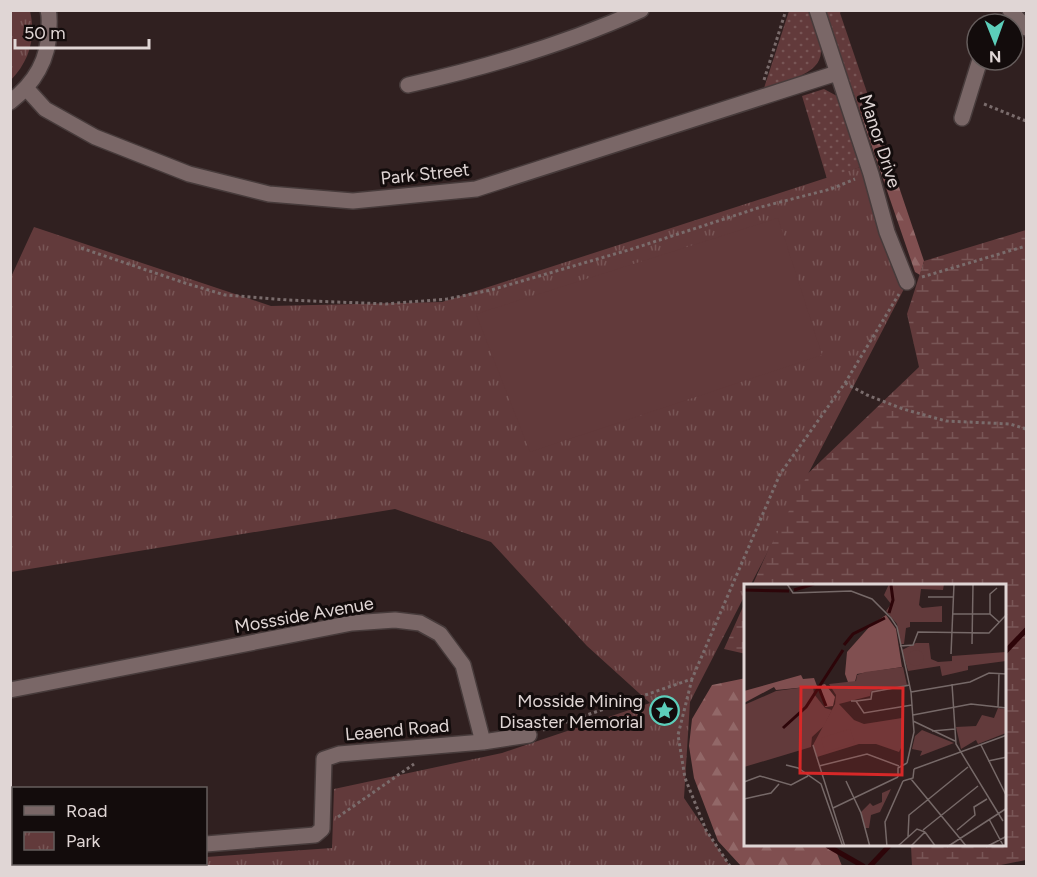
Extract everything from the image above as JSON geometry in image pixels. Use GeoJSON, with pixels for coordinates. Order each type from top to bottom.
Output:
{"type":"FeatureCollection","features":[{"type":"Feature","properties":{"kind":"street"},"geometry":{"type":"LineString","coordinates":[[10,102],[26,88],[41,67],[49,42],[48,10]]}},
{"type":"Feature","properties":{"kind":"street"},"geometry":{"type":"LineString","coordinates":[[408,85],[470,71],[534,52],[619,21],[641,10]]}},
{"type":"Feature","properties":{"kind":"street","name":"Manor Drive"},"geometry":{"type":"LineString","coordinates":[[817,10],[871,174],[887,232],[907,282]]}},
{"type":"Feature","properties":{"kind":"street"},"geometry":{"type":"LineString","coordinates":[[962,118],[976,72]]}},
{"type":"Feature","properties":{"kind":"street","name":"Park Street"},"geometry":{"type":"LineString","coordinates":[[26,88],[45,109],[95,137],[189,174],[269,194],[353,201],[476,189],[837,73]]}},
{"type":"Feature","properties":{"kind":"street","name":"Mossside Avenue"},"geometry":{"type":"LineString","coordinates":[[10,690],[352,623],[395,620],[420,623],[440,634],[452,649],[463,665],[483,742]]}},
{"type":"Feature","properties":{"kind":"street"},"geometry":{"type":"LineString","coordinates":[[483,742],[530,735]]}},
{"type":"Feature","properties":{"kind":"street","name":"Leaend Road"},"geometry":{"type":"LineString","coordinates":[[322,829],[324,759],[339,754],[483,742]]}},
{"type":"Feature","properties":{"kind":"street"},"geometry":{"type":"LineString","coordinates":[[207,844],[315,836],[322,829]]}},
{"type":"Feature","properties":{"kind":"path"},"geometry":{"type":"LineString","coordinates":[[758,99],[784,10]]}},
{"type":"Feature","properties":{"kind":"path"},"geometry":{"type":"LineString","coordinates":[[968,98],[1026,122]]}},
{"type":"Feature","properties":{"kind":"path"},"geometry":{"type":"LineString","coordinates":[[81,248],[185,284],[225,295],[386,304],[447,299],[490,290],[632,249],[761,207],[831,189],[871,174]]}},
{"type":"Feature","properties":{"kind":"path"},"geometry":{"type":"LineString","coordinates":[[730,867],[706,830],[686,778],[678,735],[692,679],[780,474],[844,383],[907,282],[1026,246]]}},
{"type":"Feature","properties":{"kind":"path"},"geometry":{"type":"LineString","coordinates":[[844,383],[903,409],[946,421],[1010,424],[1026,429]]}},
{"type":"Feature","properties":{"kind":"path"},"geometry":{"type":"LineString","coordinates":[[530,735],[692,679]]}},
{"type":"Feature","properties":{"kind":"path"},"geometry":{"type":"LineString","coordinates":[[322,829],[415,763]]}},
{"type":"Feature","properties":{"kind":"green space"},"geometry":{"type":"Polygon","coordinates":[[[11,10],[30,11],[32,39],[23,64],[11,80],[11,10]]]}},
{"type":"Feature","properties":{"kind":"green space"},"geometry":{"type":"Polygon","coordinates":[[[789,11],[809,11],[820,42],[819,60],[808,72],[764,88],[789,11]]]}},
{"type":"Feature","properties":{"kind":"green space"},"geometry":{"type":"Polygon","coordinates":[[[825,11],[841,11],[873,110],[861,115],[825,11]]]}},
{"type":"Feature","properties":{"kind":"green space"},"geometry":{"type":"Polygon","coordinates":[[[824,89],[837,96],[863,166],[827,179],[802,96],[824,89]]]}},
{"type":"Feature","properties":{"kind":"green space"},"geometry":{"type":"Polygon","coordinates":[[[873,110],[924,261],[920,275],[915,272],[861,115],[873,110]]]}},
{"type":"Feature","properties":{"kind":"green space"},"geometry":{"type":"Polygon","coordinates":[[[863,166],[906,285],[751,584],[744,584],[744,597],[690,702],[684,798],[730,866],[103,866],[207,865],[207,857],[332,848],[334,789],[502,753],[650,703],[587,646],[491,542],[395,509],[11,572],[11,277],[34,227],[271,306],[442,302],[863,166]]]}},
{"type":"Feature","properties":{"kind":"green space"},"geometry":{"type":"Polygon","coordinates":[[[778,218],[822,355],[530,452],[476,314],[778,218]]]}},
{"type":"Feature","properties":{"kind":"green space"},"geometry":{"type":"Polygon","coordinates":[[[1026,230],[1026,860],[996,866],[912,866],[911,847],[1007,847],[1007,584],[753,584],[799,482],[919,367],[907,314],[924,261],[1026,230]]]}},
{"type":"Feature","properties":{"kind":"green space"},"geometry":{"type":"Polygon","coordinates":[[[744,604],[744,654],[724,649],[744,604]]]}},
{"type":"Feature","properties":{"kind":"green space"},"geometry":{"type":"Polygon","coordinates":[[[744,678],[744,847],[834,847],[842,866],[741,866],[718,841],[694,778],[689,746],[692,719],[712,685],[744,678]]]}},
{"type":"Feature","properties":{"kind":"waterway"},"geometry":{"type":"LineString","coordinates":[[1007,650],[1026,630]]}},
{"type":"Feature","properties":{"kind":"waterway"},"geometry":{"type":"LineString","coordinates":[[830,847],[863,866]]}},
{"type":"Feature","properties":{"kind":"waterway"},"geometry":{"type":"LineString","coordinates":[[870,866],[888,847]]}},
{"type":"Feature","properties":{"kind":"place","name":"Mosside Mining Disaster Memorial"},"geometry":{"type":"Point","coordinates":[664,711]}}]}
